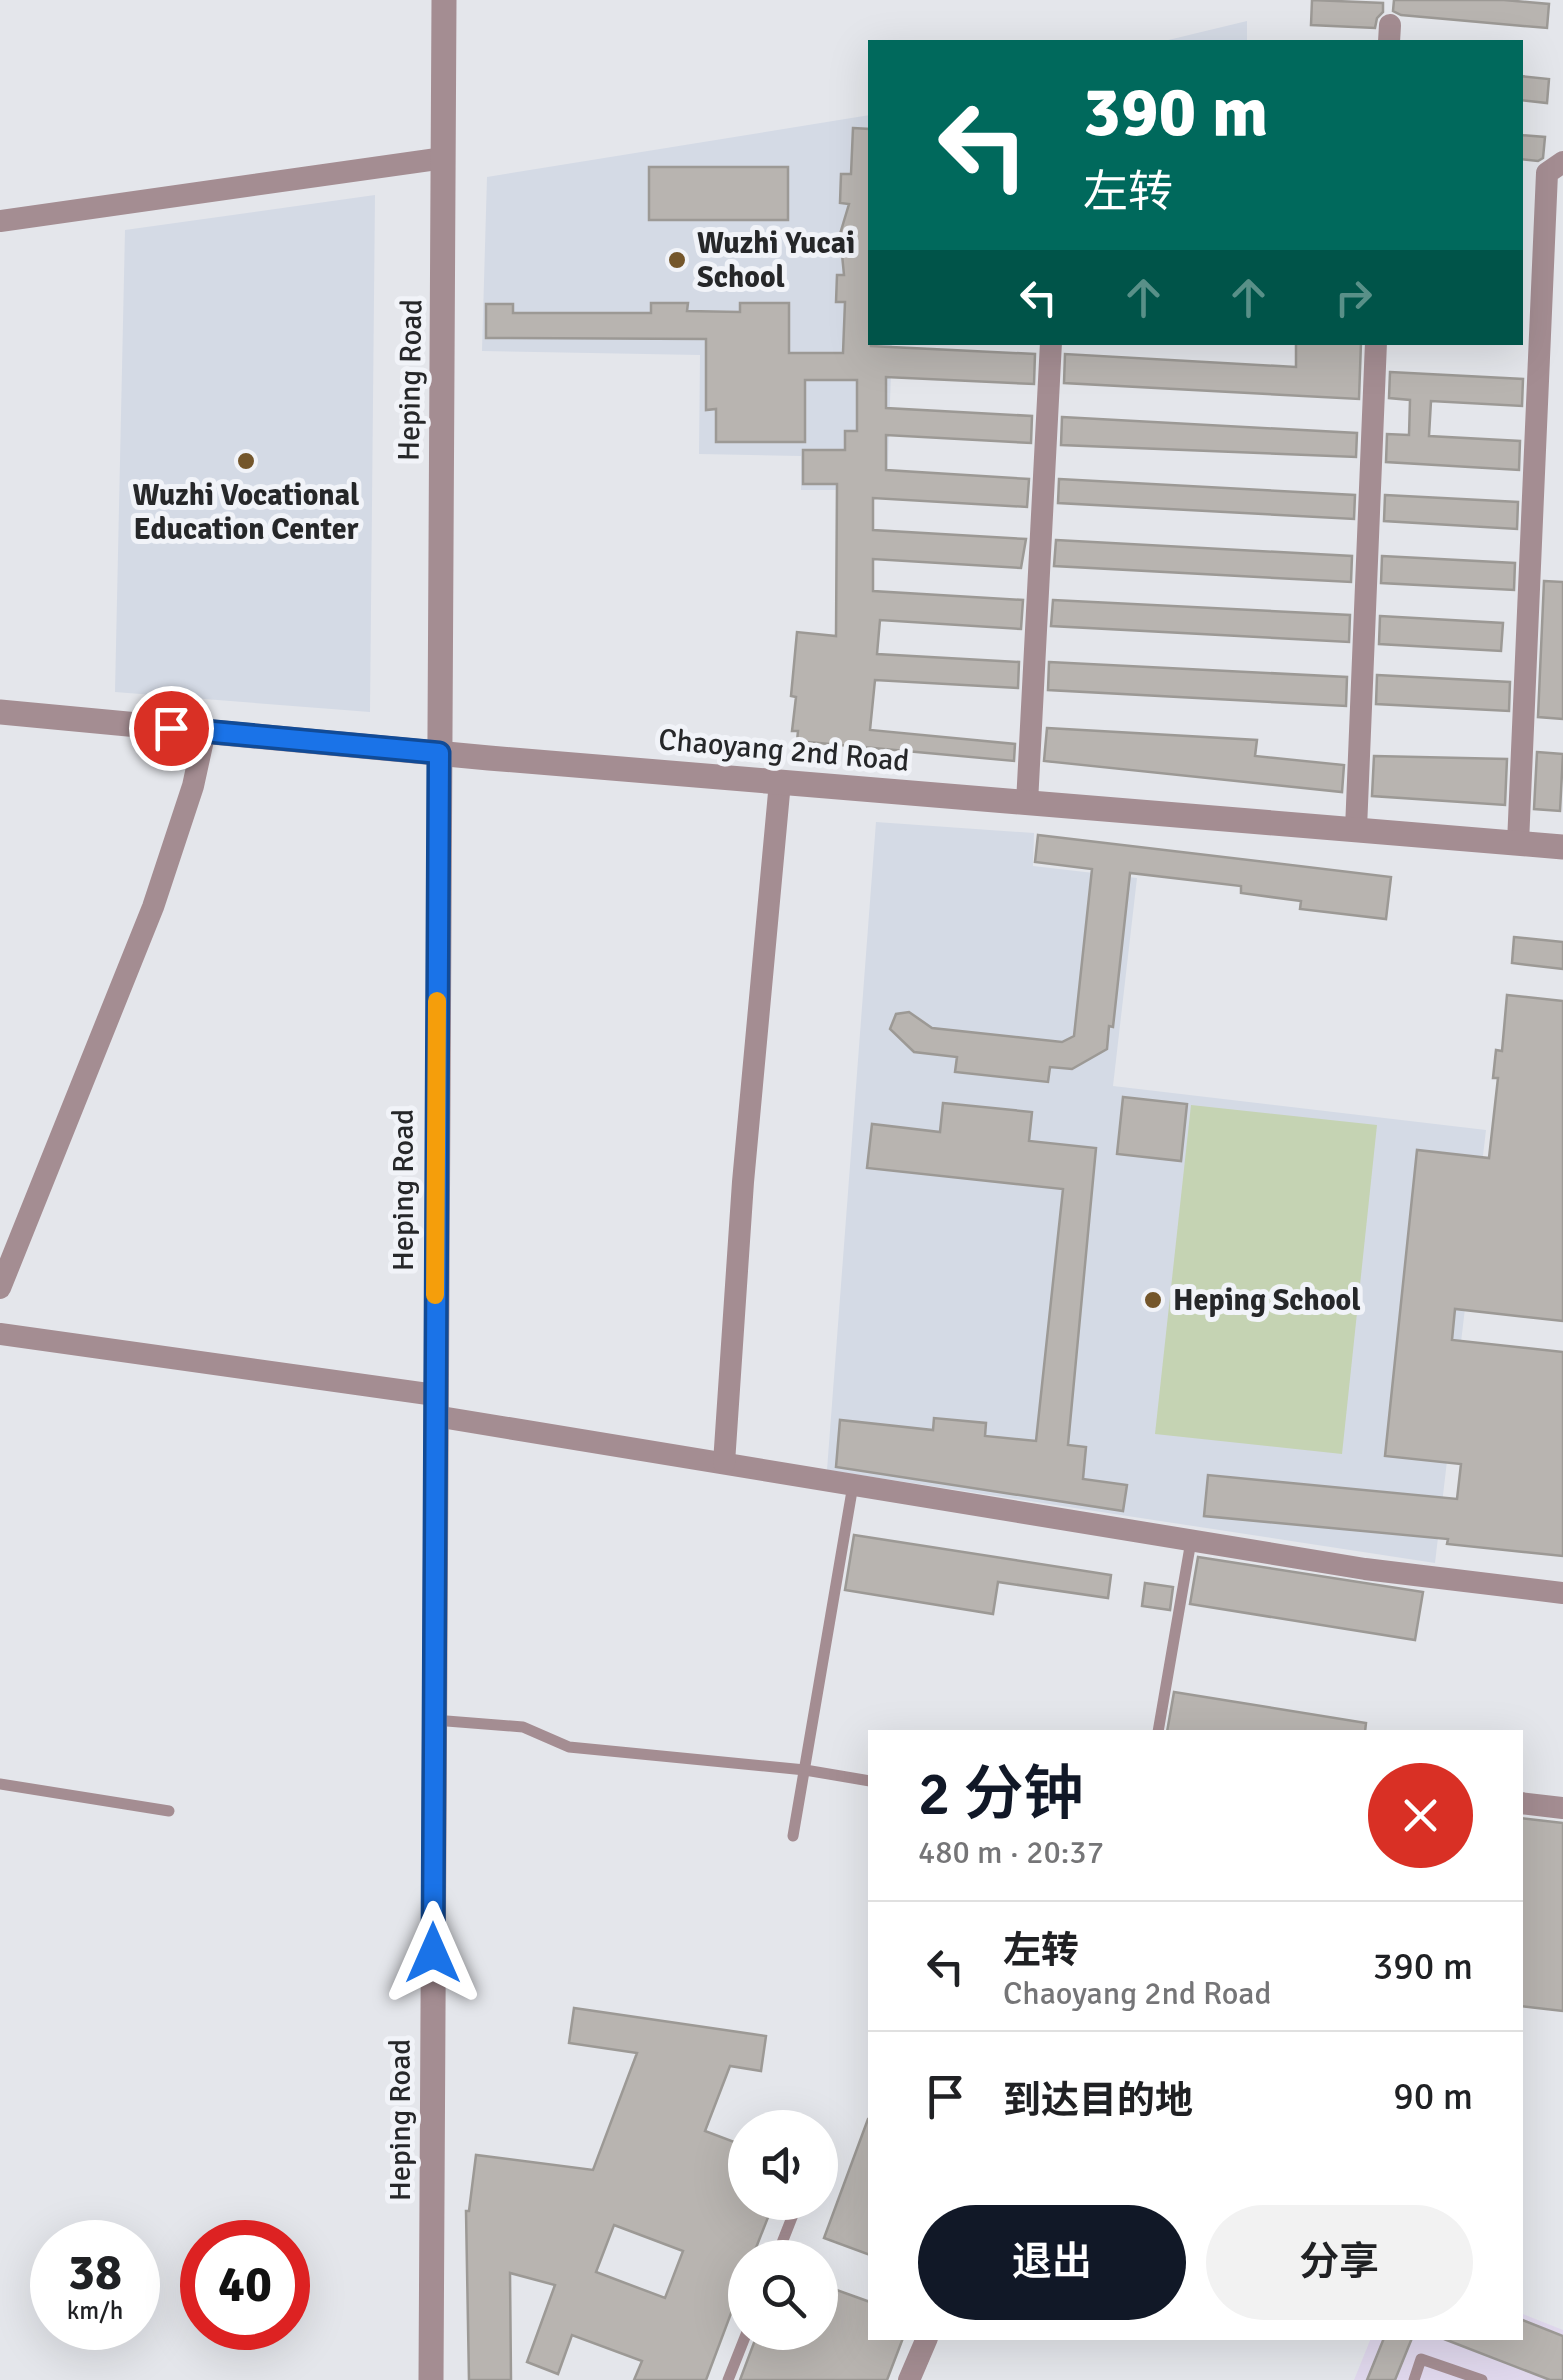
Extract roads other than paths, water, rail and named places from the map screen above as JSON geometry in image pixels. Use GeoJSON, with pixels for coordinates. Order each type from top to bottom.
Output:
{"type":"FeatureCollection","features":[{"type":"Feature","properties":{"kind":"street","name":"Heping Road"},"geometry":{"type":"LineString","coordinates":[[432,2380],[444,0]]}},
{"type":"Feature","properties":{"kind":"street"},"geometry":{"type":"LineString","coordinates":[[0,222],[444,158]]}},
{"type":"Feature","properties":{"kind":"street"},"geometry":{"type":"LineString","coordinates":[[1518,843],[1547,173],[1563,162]]}},
{"type":"Feature","properties":{"kind":"street"},"geometry":{"type":"LineString","coordinates":[[1027,803],[1050,345]]}},
{"type":"Feature","properties":{"kind":"street"},"geometry":{"type":"LineString","coordinates":[[1356,829],[1376,345]]}},
{"type":"Feature","properties":{"kind":"street","name":"Chaoyang 2nd Road"},"geometry":{"type":"LineString","coordinates":[[0,712],[439,753],[1563,846]]}},
{"type":"Feature","properties":{"kind":"street"},"geometry":{"type":"LineString","coordinates":[[0,1288],[153,906],[193,786],[205,731]]}},
{"type":"Feature","properties":{"kind":"street"},"geometry":{"type":"LineString","coordinates":[[724,1464],[743,1182],[780,782]]}},
{"type":"Feature","properties":{"kind":"street"},"geometry":{"type":"LineString","coordinates":[[0,1334],[434,1405],[724,1464],[1190,1542],[1365,1569],[1563,1593]]}},
{"type":"Feature","properties":{"kind":"street"},"geometry":{"type":"LineString","coordinates":[[1523,1803],[1563,1808]]}},
{"type":"Feature","properties":{"kind":"street"},"geometry":{"type":"LineString","coordinates":[[910,2380],[925,2340]]}},
{"type":"Feature","properties":{"kind":"lane"},"geometry":{"type":"LineString","coordinates":[[793,1836],[853,1485]]}},
{"type":"Feature","properties":{"kind":"lane"},"geometry":{"type":"LineString","coordinates":[[1158,1730],[1190,1542]]}},
{"type":"Feature","properties":{"kind":"lane"},"geometry":{"type":"LineString","coordinates":[[434,1720],[523,1727],[569,1747],[805,1770],[868,1781]]}},
{"type":"Feature","properties":{"kind":"lane"},"geometry":{"type":"LineString","coordinates":[[0,1784],[168,1811]]}},
{"type":"Feature","properties":{"kind":"lane"},"geometry":{"type":"LineString","coordinates":[[728,2380],[740,2350]]}},
{"type":"Feature","properties":{"kind":"lane"},"geometry":{"type":"LineString","coordinates":[[1414,2380],[1422,2359],[1482,2380]]}},
{"type":"Feature","properties":{"kind":"place","name":"Wuzhi Yucai School"},"geometry":{"type":"Point","coordinates":[677,260]}},
{"type":"Feature","properties":{"kind":"place","name":"Wuzhi Vocational Education Center"},"geometry":{"type":"Point","coordinates":[246,461]}},
{"type":"Feature","properties":{"kind":"place","name":"Heping School"},"geometry":{"type":"Point","coordinates":[1153,1300]}}]}
